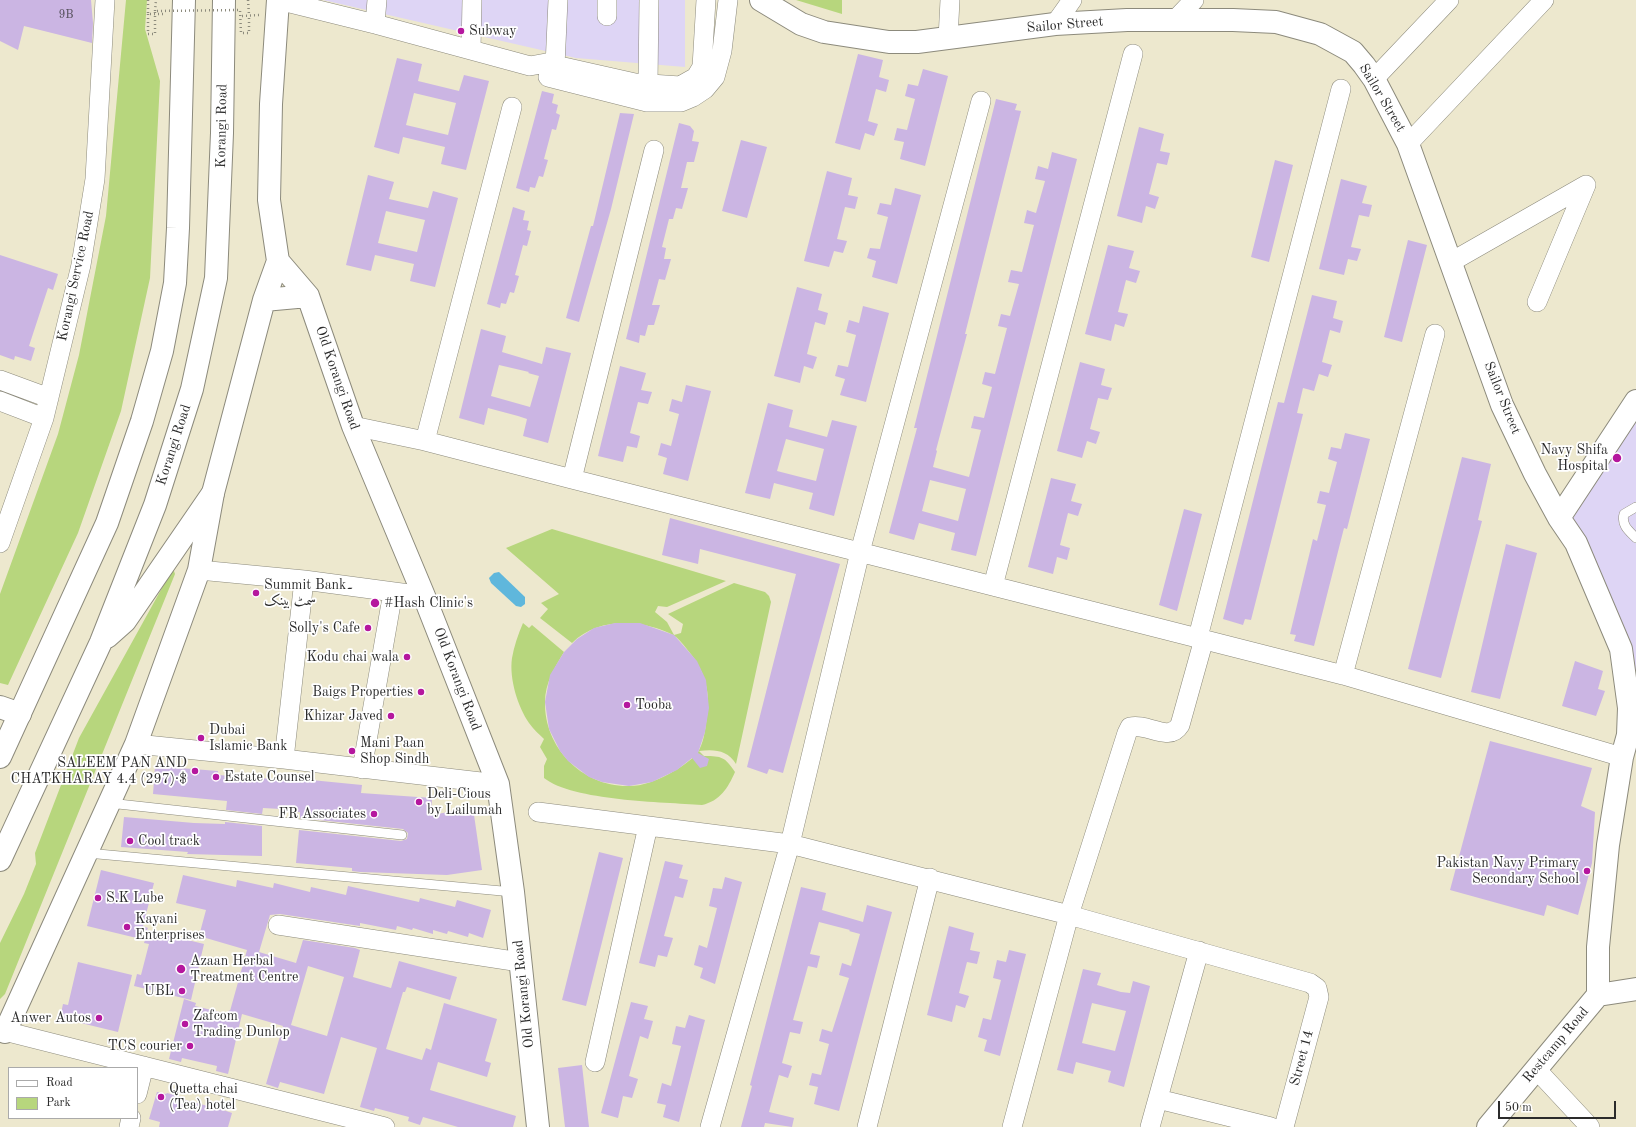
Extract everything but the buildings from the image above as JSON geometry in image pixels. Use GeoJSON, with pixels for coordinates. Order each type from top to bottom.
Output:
{"type":"FeatureCollection","features":[{"type":"Feature","properties":{"kind":"street","name":"Korangi Service Road"},"geometry":{"type":"LineString","coordinates":[[0,543],[44,418],[81,265],[95,179],[105,0]]}},
{"type":"Feature","properties":{"kind":"street"},"geometry":{"type":"LineString","coordinates":[[0,757],[10,711],[107,523],[142,421],[162,350],[175,283],[184,0]]}},
{"type":"Feature","properties":{"kind":"street"},"geometry":{"type":"LineString","coordinates":[[375,24],[377,0]]}},
{"type":"Feature","properties":{"kind":"street"},"geometry":{"type":"LineString","coordinates":[[471,49],[472,0]]}},
{"type":"Feature","properties":{"kind":"street"},"geometry":{"type":"LineString","coordinates":[[555,66],[558,0]]}},
{"type":"Feature","properties":{"kind":"street"},"geometry":{"type":"LineString","coordinates":[[648,85],[649,0]]}},
{"type":"Feature","properties":{"kind":"street"},"geometry":{"type":"LineString","coordinates":[[530,66],[546,63],[648,85],[680,86],[696,77],[702,67],[706,0]]}},
{"type":"Feature","properties":{"kind":"street"},"geometry":{"type":"LineString","coordinates":[[385,1127],[351,1123],[144,1066],[2,1034],[87,853],[136,744],[199,570],[213,493],[264,300],[278,261],[269,200],[271,104],[278,5],[375,24],[471,49],[530,66],[541,75],[647,102],[681,102],[693,97],[705,89],[715,77],[722,51],[728,0]]}},
{"type":"Feature","properties":{"kind":"street","name":"Sailor Street"},"geometry":{"type":"LineString","coordinates":[[761,0],[801,24],[824,32],[890,42],[917,42],[948,39],[1055,24],[1127,20],[1276,22],[1320,34],[1352,52],[1364,65],[1374,80],[1408,144],[1502,405],[1535,474],[1559,518],[1576,543],[1621,649],[1629,708],[1628,749],[1608,845],[1599,931],[1597,971],[1598,995]]}},
{"type":"Feature","properties":{"kind":"street"},"geometry":{"type":"LineString","coordinates":[[948,39],[950,0]]}},
{"type":"Feature","properties":{"kind":"street"},"geometry":{"type":"LineString","coordinates":[[1055,24],[1072,0]]}},
{"type":"Feature","properties":{"kind":"street"},"geometry":{"type":"LineString","coordinates":[[1175,20],[1194,0]]}},
{"type":"Feature","properties":{"kind":"street"},"geometry":{"type":"LineString","coordinates":[[1374,80],[1450,0]]}},
{"type":"Feature","properties":{"kind":"street"},"geometry":{"type":"LineString","coordinates":[[1408,144],[1544,0]]}},
{"type":"Feature","properties":{"kind":"street","name":"Korangi Road"},"geometry":{"type":"LineString","coordinates":[[0,860],[101,642],[155,505],[192,389],[216,278],[222,133],[224,8]]}},
{"type":"Feature","properties":{"kind":"street"},"geometry":{"type":"LineString","coordinates":[[993,586],[1133,54]]}},
{"type":"Feature","properties":{"kind":"street"},"geometry":{"type":"LineString","coordinates":[[1012,1127],[1069,915],[1127,733],[1130,727],[1137,726],[1170,734],[1176,732],[1180,726],[1201,638],[1341,89]]}},
{"type":"Feature","properties":{"kind":"street"},"geometry":{"type":"LineString","coordinates":[[710,1127],[790,844],[860,552],[981,101]]}},
{"type":"Feature","properties":{"kind":"street"},"geometry":{"type":"LineString","coordinates":[[425,441],[512,107]]}},
{"type":"Feature","properties":{"kind":"street"},"geometry":{"type":"LineString","coordinates":[[572,479],[654,150]]}},
{"type":"Feature","properties":{"kind":"street"},"geometry":{"type":"LineString","coordinates":[[1451,262],[1586,185],[1537,302]]}},
{"type":"Feature","properties":{"kind":"street","name":"Old Korangi Road"},"geometry":{"type":"LineString","coordinates":[[278,261],[308,296],[353,426],[424,596],[498,784],[513,892],[538,1127]]}},
{"type":"Feature","properties":{"kind":"street"},"geometry":{"type":"LineString","coordinates":[[264,300],[308,296]]}},
{"type":"Feature","properties":{"kind":"street"},"geometry":{"type":"LineString","coordinates":[[1343,675],[1435,334]]}},
{"type":"Feature","properties":{"kind":"street"},"geometry":{"type":"LineString","coordinates":[[0,380],[49,398]]}},
{"type":"Feature","properties":{"kind":"street"},"geometry":{"type":"LineString","coordinates":[[0,401],[44,418]]}},
{"type":"Feature","properties":{"kind":"street"},"geometry":{"type":"LineString","coordinates":[[1559,518],[1636,401]]}},
{"type":"Feature","properties":{"kind":"street"},"geometry":{"type":"LineString","coordinates":[[353,426],[425,441],[1201,638],[1628,749]]}},
{"type":"Feature","properties":{"kind":"street"},"geometry":{"type":"LineString","coordinates":[[101,642],[124,621],[213,493]]}},
{"type":"Feature","properties":{"kind":"street"},"geometry":{"type":"LineString","coordinates":[[199,570],[304,580],[424,596]]}},
{"type":"Feature","properties":{"kind":"street"},"geometry":{"type":"LineString","coordinates":[[284,758],[304,580]]}},
{"type":"Feature","properties":{"kind":"street"},"geometry":{"type":"LineString","coordinates":[[362,769],[393,592]]}},
{"type":"Feature","properties":{"kind":"street"},"geometry":{"type":"LineString","coordinates":[[136,744],[284,758],[362,769],[498,784]]}},
{"type":"Feature","properties":{"kind":"street"},"geometry":{"type":"LineString","coordinates":[[538,812],[790,844],[930,878],[1199,951],[1150,1127]]}},
{"type":"Feature","properties":{"kind":"street"},"geometry":{"type":"LineString","coordinates":[[595,1062],[648,826]]}},
{"type":"Feature","properties":{"kind":"street"},"geometry":{"type":"LineString","coordinates":[[867,1127],[930,878]]}},
{"type":"Feature","properties":{"kind":"street"},"geometry":{"type":"LineString","coordinates":[[278,925],[520,962]]}},
{"type":"Feature","properties":{"kind":"street","name":"Street 14"},"geometry":{"type":"LineString","coordinates":[[1199,951],[1310,983],[1317,988],[1319,997],[1284,1127]]}},
{"type":"Feature","properties":{"kind":"street","name":"Restcamp Road"},"geometry":{"type":"LineString","coordinates":[[1489,1126],[1598,995],[1636,990]]}},
{"type":"Feature","properties":{"kind":"street"},"geometry":{"type":"LineString","coordinates":[[138,1090],[144,1066]]}},
{"type":"Feature","properties":{"kind":"street"},"geometry":{"type":"LineString","coordinates":[[1536,1069],[1590,1127]]}},
{"type":"Feature","properties":{"kind":"street"},"geometry":{"type":"LineString","coordinates":[[1158,1099],[1271,1127]]}},
{"type":"Feature","properties":{"kind":"lane"},"geometry":{"type":"LineString","coordinates":[[1636,508],[1624,514],[1622,520],[1625,526],[1636,538]]}},
{"type":"Feature","properties":{"kind":"lane"},"geometry":{"type":"LineString","coordinates":[[110,803],[402,835]]}},
{"type":"Feature","properties":{"kind":"lane"},"geometry":{"type":"LineString","coordinates":[[87,853],[513,892]]}},
{"type":"Feature","properties":{"kind":"path"},"geometry":{"type":"LineString","coordinates":[[148,0],[148,34],[155,34],[156,0]]}},
{"type":"Feature","properties":{"kind":"path"},"geometry":{"type":"LineString","coordinates":[[155,11],[240,10],[241,33],[249,33],[248,0]]}},
{"type":"Feature","properties":{"kind":"path"},"geometry":{"type":"LineString","coordinates":[[224,8],[248,15],[278,5]]}},
{"type":"Feature","properties":{"kind":"shaded area"},"geometry":{"type":"Polygon","coordinates":[[[323,0],[685,0],[685,67],[576,58],[323,0]]]}},
{"type":"Feature","properties":{"kind":"shaded area","name":"Navy Shifa Hospital"},"geometry":{"type":"Polygon","coordinates":[[[1636,399],[1636,746],[1621,649],[1559,518],[1636,399]]]}},
{"type":"Feature","properties":{"kind":"green space"},"geometry":{"type":"Polygon","coordinates":[[[126,0],[147,0],[145,29],[160,81],[150,278],[121,411],[78,533],[8,685],[0,683],[0,594],[58,434],[79,355],[106,216],[126,0]]]}},
{"type":"Feature","properties":{"kind":"green space"},"geometry":{"type":"Polygon","coordinates":[[[796,0],[842,0],[842,14],[796,0]]]}},
{"type":"Feature","properties":{"kind":"green space"},"geometry":{"type":"Polygon","coordinates":[[[552,529],[726,581],[667,607],[658,606],[655,612],[667,622],[674,635],[681,633],[683,624],[668,614],[734,583],[765,592],[769,596],[771,602],[736,764],[733,759],[725,753],[710,750],[699,751],[704,756],[715,756],[726,760],[735,772],[723,793],[719,797],[702,805],[619,799],[575,792],[558,786],[544,778],[544,766],[547,759],[540,747],[544,739],[532,727],[521,709],[513,684],[511,666],[512,658],[516,640],[523,623],[529,628],[532,625],[564,652],[551,676],[545,695],[546,719],[551,735],[569,762],[596,780],[612,785],[629,786],[649,783],[671,773],[684,765],[698,752],[704,738],[708,712],[707,692],[702,673],[693,656],[675,636],[645,625],[623,623],[601,626],[590,630],[572,643],[540,618],[548,609],[541,603],[559,594],[506,548],[552,529]]]}},
{"type":"Feature","properties":{"kind":"green space"},"geometry":{"type":"Polygon","coordinates":[[[173,568],[175,574],[5,994],[0,999],[0,943],[24,894],[36,864],[35,853],[79,738],[173,568]]]}},
{"type":"Feature","properties":{"kind":"water"},"geometry":{"type":"Polygon","coordinates":[[[499,572],[525,597],[525,604],[521,607],[516,606],[491,583],[489,578],[494,573],[499,572]]]}},
{"type":"Feature","properties":{"kind":"place","name":"Subway"},"geometry":{"type":"Point","coordinates":[461,31]}},
{"type":"Feature","properties":{"kind":"place","name":"Navy Shifa Hospital"},"geometry":{"type":"Point","coordinates":[1617,458]}},
{"type":"Feature","properties":{"kind":"place","name":"Summit Bank۔ سمٹ بینک"},"geometry":{"type":"Point","coordinates":[256,593]}},
{"type":"Feature","properties":{"kind":"place","name":"#Hash Clinic's"},"geometry":{"type":"Point","coordinates":[375,603]}},
{"type":"Feature","properties":{"kind":"place","name":"Solly's Cafe"},"geometry":{"type":"Point","coordinates":[368,628]}},
{"type":"Feature","properties":{"kind":"place","name":"Kodu chai wala"},"geometry":{"type":"Point","coordinates":[407,657]}},
{"type":"Feature","properties":{"kind":"place","name":"Baigs Properties"},"geometry":{"type":"Point","coordinates":[421,692]}},
{"type":"Feature","properties":{"kind":"place","name":"Tooba"},"geometry":{"type":"Point","coordinates":[627,705]}},
{"type":"Feature","properties":{"kind":"place","name":"Khizar Javed"},"geometry":{"type":"Point","coordinates":[391,716]}},
{"type":"Feature","properties":{"kind":"place","name":"Dubai Islamic Bank"},"geometry":{"type":"Point","coordinates":[201,738]}},
{"type":"Feature","properties":{"kind":"place","name":"Mani Paan Shop Sindh"},"geometry":{"type":"Point","coordinates":[352,751]}},
{"type":"Feature","properties":{"kind":"place","name":"SALEEM PAN AND CHATKHARAY 4.4 (297)·$"},"geometry":{"type":"Point","coordinates":[195,771]}},
{"type":"Feature","properties":{"kind":"place","name":"Estate Counsel"},"geometry":{"type":"Point","coordinates":[216,777]}},
{"type":"Feature","properties":{"kind":"place","name":"Deli-Cious by Lailumah"},"geometry":{"type":"Point","coordinates":[419,802]}},
{"type":"Feature","properties":{"kind":"place","name":"FR Associates"},"geometry":{"type":"Point","coordinates":[374,814]}},
{"type":"Feature","properties":{"kind":"place","name":"Cool track"},"geometry":{"type":"Point","coordinates":[130,841]}},
{"type":"Feature","properties":{"kind":"place","name":"Pakistan Navy Primary Secondary School"},"geometry":{"type":"Point","coordinates":[1587,871]}},
{"type":"Feature","properties":{"kind":"place","name":"S.K Lube"},"geometry":{"type":"Point","coordinates":[98,898]}},
{"type":"Feature","properties":{"kind":"place","name":"Kayani Enterprises"},"geometry":{"type":"Point","coordinates":[127,927]}},
{"type":"Feature","properties":{"kind":"place","name":"Azaan Herbal Treatment Centre"},"geometry":{"type":"Point","coordinates":[181,969]}},
{"type":"Feature","properties":{"kind":"place","name":"UBL"},"geometry":{"type":"Point","coordinates":[182,991]}},
{"type":"Feature","properties":{"kind":"place","name":"Anwer Autos"},"geometry":{"type":"Point","coordinates":[99,1018]}},
{"type":"Feature","properties":{"kind":"place","name":"Zafcom Trading Dunlop"},"geometry":{"type":"Point","coordinates":[185,1024]}},
{"type":"Feature","properties":{"kind":"place","name":"TCS courier"},"geometry":{"type":"Point","coordinates":[190,1046]}},
{"type":"Feature","properties":{"kind":"place","name":"Quetta chai (Tea) hotel"},"geometry":{"type":"Point","coordinates":[161,1097]}}]}
